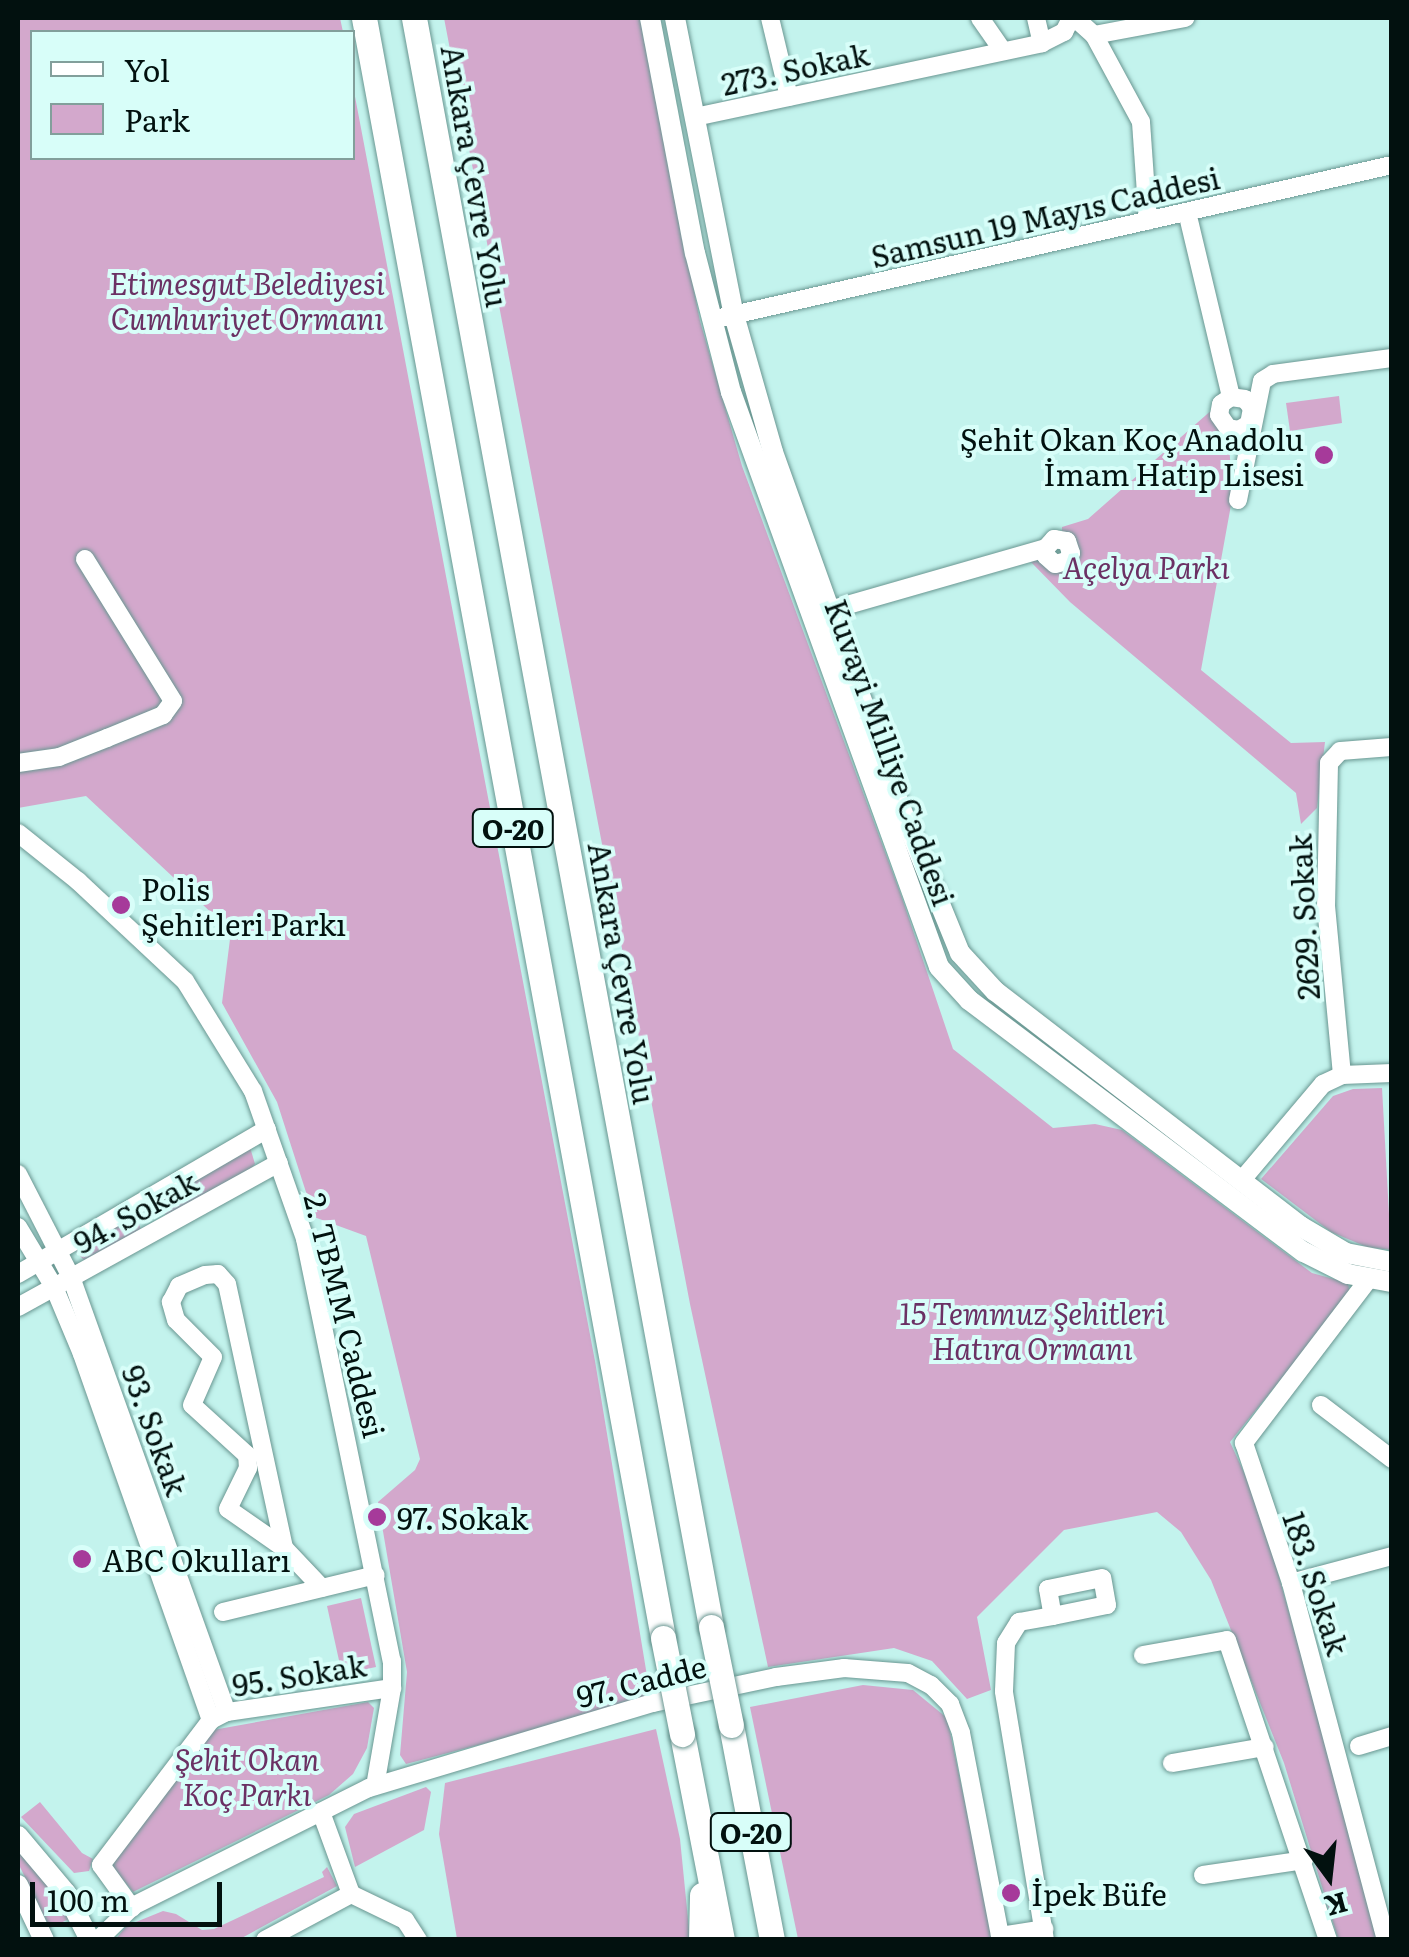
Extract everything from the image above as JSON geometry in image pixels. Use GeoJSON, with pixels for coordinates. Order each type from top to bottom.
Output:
{"type":"FeatureCollection","features":[{"type":"Feature","properties":{"kind":"highway","name":"O-20"},"geometry":{"type":"LineString","coordinates":[[364,18],[722,1940]]}},
{"type":"Feature","properties":{"kind":"highway","name":"Ankara Çevre Yolu"},"geometry":{"type":"LineString","coordinates":[[414,18],[772,1940]]}},
{"type":"Feature","properties":{"kind":"highway"},"geometry":{"type":"LineString","coordinates":[[701,1940],[704,1845]]}},
{"type":"Feature","properties":{"kind":"main road","name":"Kuvayi Milliye Caddesi"},"geometry":{"type":"LineString","coordinates":[[650,18],[710,320],[748,446],[931,950],[944,975],[969,1000],[1241,1181],[1322,1242],[1346,1253],[1392,1262]]}},
{"type":"Feature","properties":{"kind":"main road","name":"Kuvayi Milliye Caddesi"},"geometry":{"type":"LineString","coordinates":[[676,18],[734,315],[773,452],[960,953],[994,991],[1086,1075],[1304,1252],[1368,1280],[1392,1282]]}},
{"type":"Feature","properties":{"kind":"main road"},"geometry":{"type":"LineString","coordinates":[[18,1836],[66,1893],[90,1935]]}},
{"type":"Feature","properties":{"kind":"main road"},"geometry":{"type":"LineString","coordinates":[[18,1885],[46,1940],[62,1927],[90,1935]]}},
{"type":"Feature","properties":{"kind":"street"},"geometry":{"type":"LineString","coordinates":[[770,18],[789,97]]}},
{"type":"Feature","properties":{"kind":"street"},"geometry":{"type":"LineString","coordinates":[[980,18],[1003,51]]}},
{"type":"Feature","properties":{"kind":"street"},"geometry":{"type":"LineString","coordinates":[[1036,18],[1042,42]]}},
{"type":"Feature","properties":{"kind":"street","name":"273. Sokak"},"geometry":{"type":"LineString","coordinates":[[695,117],[1042,42],[1064,32],[1073,18]]}},
{"type":"Feature","properties":{"kind":"street"},"geometry":{"type":"LineString","coordinates":[[1073,18],[1094,35],[1141,122],[1148,220]]}},
{"type":"Feature","properties":{"kind":"street"},"geometry":{"type":"LineString","coordinates":[[1094,35],[1184,18]]}},
{"type":"Feature","properties":{"kind":"street","name":"Samsun 19 Mayıs Caddesi"},"geometry":{"type":"LineString","coordinates":[[710,320],[1392,165]]}},
{"type":"Feature","properties":{"kind":"street"},"geometry":{"type":"LineString","coordinates":[[1187,212],[1231,397]]}},
{"type":"Feature","properties":{"kind":"street"},"geometry":{"type":"LineString","coordinates":[[1238,500],[1262,381],[1273,374],[1392,358]]}},
{"type":"Feature","properties":{"kind":"street"},"geometry":{"type":"LineString","coordinates":[[1231,397],[1219,409],[1224,425],[1240,430],[1252,419]]}},
{"type":"Feature","properties":{"kind":"street"},"geometry":{"type":"LineString","coordinates":[[1231,397],[1249,403],[1252,419]]}},
{"type":"Feature","properties":{"kind":"street"},"geometry":{"type":"LineString","coordinates":[[830,610],[1046,548]]}},
{"type":"Feature","properties":{"kind":"street"},"geometry":{"type":"LineString","coordinates":[[18,763],[59,756],[107,738],[163,715],[173,701],[85,559]]}},
{"type":"Feature","properties":{"kind":"street","name":"2629. Sokak"},"geometry":{"type":"LineString","coordinates":[[1342,1076],[1326,906],[1325,816],[1332,756],[1392,747]]}},
{"type":"Feature","properties":{"kind":"street","name":"2. TBMM Caddesi"},"geometry":{"type":"LineString","coordinates":[[18,833],[90,892],[186,981],[243,1070],[267,1129],[305,1239],[392,1662],[392,1688],[376,1786]]}},
{"type":"Feature","properties":{"kind":"street"},"geometry":{"type":"LineString","coordinates":[[1241,1181],[1322,1084],[1342,1076],[1392,1073]]}},
{"type":"Feature","properties":{"kind":"street","name":"94. Sokak"},"geometry":{"type":"LineString","coordinates":[[18,1274],[267,1129]]}},
{"type":"Feature","properties":{"kind":"street","name":"94. Sokak"},"geometry":{"type":"LineString","coordinates":[[18,1307],[279,1163]]}},
{"type":"Feature","properties":{"kind":"street","name":"93. Sokak"},"geometry":{"type":"LineString","coordinates":[[18,1174],[59,1248],[63,1282],[219,1716]]}},
{"type":"Feature","properties":{"kind":"street","name":"93. Sokak"},"geometry":{"type":"LineString","coordinates":[[18,1227],[38,1263],[63,1282]]}},
{"type":"Feature","properties":{"kind":"street"},"geometry":{"type":"LineString","coordinates":[[284,1548],[227,1284],[218,1274],[205,1275],[179,1286],[171,1302],[176,1320],[214,1357],[192,1405],[247,1455],[248,1468],[228,1509],[284,1548],[322,1588]]}},
{"type":"Feature","properties":{"kind":"street","name":"183. Sokak"},"geometry":{"type":"LineString","coordinates":[[1368,1280],[1244,1440],[1291,1582],[1386,1915],[1386,1940]]}},
{"type":"Feature","properties":{"kind":"street"},"geometry":{"type":"LineString","coordinates":[[1321,1405],[1392,1459]]}},
{"type":"Feature","properties":{"kind":"street"},"geometry":{"type":"LineString","coordinates":[[1291,1582],[1392,1556]]}},
{"type":"Feature","properties":{"kind":"street"},"geometry":{"type":"LineString","coordinates":[[224,1612],[376,1575]]}},
{"type":"Feature","properties":{"kind":"street"},"geometry":{"type":"LineString","coordinates":[[1000,1938],[1044,1934],[1004,1691],[1006,1643],[1019,1622],[1053,1616]]}},
{"type":"Feature","properties":{"kind":"street"},"geometry":{"type":"LineString","coordinates":[[1142,1655],[1227,1640],[1328,1940]]}},
{"type":"Feature","properties":{"kind":"street","name":"97. Cadde"},"geometry":{"type":"LineString","coordinates":[[90,1935],[130,1908],[376,1786],[616,1713],[759,1680],[844,1668],[908,1674],[931,1685],[950,1704],[961,1733],[1000,1938]]}},
{"type":"Feature","properties":{"kind":"street","name":"95. Sokak"},"geometry":{"type":"LineString","coordinates":[[130,1908],[101,1864],[219,1716],[392,1688]]}},
{"type":"Feature","properties":{"kind":"street"},"geometry":{"type":"LineString","coordinates":[[1359,1746],[1392,1736]]}},
{"type":"Feature","properties":{"kind":"street"},"geometry":{"type":"LineString","coordinates":[[1172,1763],[1265,1747]]}},
{"type":"Feature","properties":{"kind":"street"},"geometry":{"type":"LineString","coordinates":[[321,1812],[351,1894],[405,1920],[418,1940]]}},
{"type":"Feature","properties":{"kind":"street"},"geometry":{"type":"LineString","coordinates":[[1203,1875],[1304,1860]]}},
{"type":"Feature","properties":{"kind":"street"},"geometry":{"type":"LineString","coordinates":[[265,1940],[351,1894]]}},
{"type":"Feature","properties":{"kind":"green space","name":"Etimesgut Belediyesi Cumhuriyet Ormanı"},"geometry":{"type":"Polygon","coordinates":[[[18,18],[340,18],[343,30],[30,30],[30,160],[355,160],[355,97],[595,1361],[651,1700],[406,1764],[400,1755],[407,1672],[378,1502],[415,1470],[420,1459],[366,1236],[314,1217],[277,1102],[222,1003],[231,931],[86,796],[18,808],[18,18]]]}},
{"type":"Feature","properties":{"kind":"green space","name":"15 Temmuz Şehitleri Hatıra Ormanı"},"geometry":{"type":"Polygon","coordinates":[[[444,18],[640,18],[700,321],[742,466],[901,895],[953,1049],[1053,1128],[1095,1124],[1122,1130],[1312,1273],[1348,1283],[1350,1294],[1230,1442],[1258,1503],[1382,1939],[1338,1939],[1284,1763],[1211,1580],[1181,1532],[1157,1512],[1064,1530],[977,1617],[991,1690],[967,1699],[932,1661],[894,1648],[768,1667],[690,1304],[444,18]]]}},
{"type":"Feature","properties":{"kind":"green space"},"geometry":{"type":"Polygon","coordinates":[[[1339,396],[1342,423],[1290,431],[1286,403],[1339,396]]]}},
{"type":"Feature","properties":{"kind":"green space","name":"Açelya Parkı"},"geometry":{"type":"Polygon","coordinates":[[[1214,408],[1228,434],[1233,494],[1201,670],[1291,743],[1325,742],[1317,808],[1301,824],[1296,793],[1070,602],[1029,560],[1035,558],[1045,567],[1062,568],[1062,527],[1088,519],[1214,408]]]}},
{"type":"Feature","properties":{"kind":"green space"},"geometry":{"type":"Polygon","coordinates":[[[1382,1088],[1391,1250],[1367,1247],[1331,1232],[1261,1179],[1333,1096],[1353,1089],[1382,1088]]]}},
{"type":"Feature","properties":{"kind":"green space"},"geometry":{"type":"Polygon","coordinates":[[[249,1144],[255,1164],[248,1172],[166,1215],[155,1203],[249,1144]]]}},
{"type":"Feature","properties":{"kind":"green space"},"geometry":{"type":"Polygon","coordinates":[[[129,1213],[137,1218],[141,1230],[84,1260],[77,1253],[75,1247],[129,1213]]]}},
{"type":"Feature","properties":{"kind":"green space"},"geometry":{"type":"Polygon","coordinates":[[[361,1598],[376,1667],[342,1674],[327,1606],[361,1598]]]}},
{"type":"Feature","properties":{"kind":"green space"},"geometry":{"type":"Polygon","coordinates":[[[863,1685],[913,1690],[947,1718],[994,1939],[798,1939],[750,1707],[863,1685]]]}},
{"type":"Feature","properties":{"kind":"green space","name":"Şehit Okan Koç Parkı"},"geometry":{"type":"Polygon","coordinates":[[[368,1702],[374,1708],[367,1748],[353,1774],[329,1795],[133,1892],[110,1864],[213,1730],[368,1702]]]}},
{"type":"Feature","properties":{"kind":"green space"},"geometry":{"type":"Polygon","coordinates":[[[656,1729],[680,1839],[690,1939],[457,1939],[439,1834],[445,1783],[656,1729]]]}},
{"type":"Feature","properties":{"kind":"green space"},"geometry":{"type":"Polygon","coordinates":[[[426,1787],[431,1792],[424,1830],[355,1867],[345,1827],[354,1814],[426,1787]]]}},
{"type":"Feature","properties":{"kind":"green space"},"geometry":{"type":"Polygon","coordinates":[[[40,1802],[82,1853],[93,1859],[89,1871],[74,1873],[21,1817],[40,1802]]]}},
{"type":"Feature","properties":{"kind":"green space"},"geometry":{"type":"Polygon","coordinates":[[[18,1843],[71,1918],[50,1928],[18,1863],[18,1843]]]}},
{"type":"Feature","properties":{"kind":"green space"},"geometry":{"type":"Polygon","coordinates":[[[327,1867],[337,1886],[240,1939],[116,1939],[126,1926],[163,1911],[202,1930],[214,1929],[324,1877],[322,1872],[327,1867]]]}},
{"type":"Feature","properties":{"kind":"place","name":"Şehit Okan Koç Anadolu İmam Hatip Lisesi"},"geometry":{"type":"Point","coordinates":[1324,455]}},
{"type":"Feature","properties":{"kind":"place","name":"Polis Şehitleri Parkı"},"geometry":{"type":"Point","coordinates":[121,905]}},
{"type":"Feature","properties":{"kind":"place","name":"97. Sokak"},"geometry":{"type":"Point","coordinates":[377,1517]}},
{"type":"Feature","properties":{"kind":"place","name":"ABC Okulları"},"geometry":{"type":"Point","coordinates":[82,1559]}},
{"type":"Feature","properties":{"kind":"place","name":"İpek Büfe"},"geometry":{"type":"Point","coordinates":[1011,1893]}}]}
